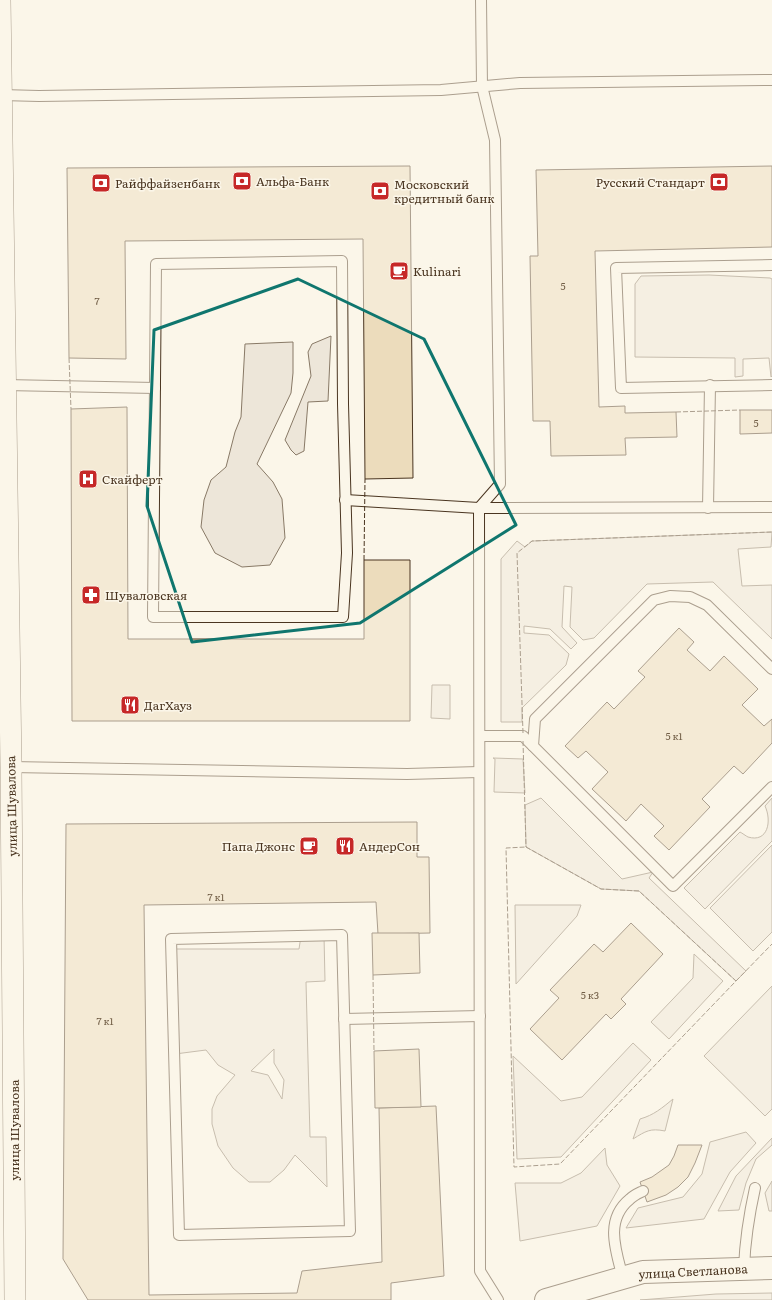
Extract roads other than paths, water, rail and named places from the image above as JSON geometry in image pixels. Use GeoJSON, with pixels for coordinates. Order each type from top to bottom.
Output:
{"type":"FeatureCollection","features":[{"type":"Feature","properties":{"kind":"street","name":"улица Шувалова"},"geometry":{"type":"LineString","coordinates":[[0,0],[5,385],[4,627],[15,1300]]}},
{"type":"Feature","properties":{"kind":"street","name":"улица Светланова"},"geometry":{"type":"LineString","coordinates":[[546,1300],[643,1272],[772,1268]]}},
{"type":"Feature","properties":{"kind":"lane"},"geometry":{"type":"LineString","coordinates":[[481,0],[482,86],[495,140],[500,484],[479,508],[480,1271],[498,1300]]}},
{"type":"Feature","properties":{"kind":"lane"},"geometry":{"type":"LineString","coordinates":[[1,94],[40,96],[441,90],[520,83],[772,80]]}},
{"type":"Feature","properties":{"kind":"lane"},"geometry":{"type":"LineString","coordinates":[[342,261],[343,404],[347,553],[343,617],[153,617],[155,388],[156,264],[342,261]]}},
{"type":"Feature","properties":{"kind":"lane"},"geometry":{"type":"LineString","coordinates":[[772,265],[616,268],[621,388],[710,385],[772,385]]}},
{"type":"Feature","properties":{"kind":"lane"},"geometry":{"type":"LineString","coordinates":[[5,385],[155,388]]}},
{"type":"Feature","properties":{"kind":"lane"},"geometry":{"type":"LineString","coordinates":[[708,508],[710,385]]}},
{"type":"Feature","properties":{"kind":"lane"},"geometry":{"type":"LineString","coordinates":[[345,500],[479,508],[772,507]]}},
{"type":"Feature","properties":{"kind":"lane"},"geometry":{"type":"LineString","coordinates":[[533,746],[535,719],[654,600],[670,596],[690,598],[707,605],[772,669]]}},
{"type":"Feature","properties":{"kind":"lane"},"geometry":{"type":"LineString","coordinates":[[480,736],[523,736],[673,886],[772,787]]}},
{"type":"Feature","properties":{"kind":"lane"},"geometry":{"type":"LineString","coordinates":[[7,760],[407,774],[479,772]]}},
{"type":"Feature","properties":{"kind":"lane"},"geometry":{"type":"LineString","coordinates":[[342,935],[344,1019],[350,1231],[179,1235],[172,939],[342,935]]}},
{"type":"Feature","properties":{"kind":"lane"},"geometry":{"type":"LineString","coordinates":[[344,1019],[480,1016]]}},
{"type":"Feature","properties":{"kind":"lane"},"geometry":{"type":"LineString","coordinates":[[744,1268],[749,1219],[756,1188]]}},
{"type":"Feature","properties":{"kind":"lane"},"geometry":{"type":"LineString","coordinates":[[623,1278],[616,1251],[613,1229],[621,1210],[629,1199],[643,1191]]}},
{"type":"Feature","properties":{"kind":"place","name":"Альфа-Банк"},"geometry":{"type":"Point","coordinates":[242,181]}},
{"type":"Feature","properties":{"kind":"place","name":"Русский Стандарт"},"geometry":{"type":"Point","coordinates":[719,182]}},
{"type":"Feature","properties":{"kind":"place","name":"Райффайзенбанк"},"geometry":{"type":"Point","coordinates":[101,183]}},
{"type":"Feature","properties":{"kind":"place","name":"Московский кредитный банк"},"geometry":{"type":"Point","coordinates":[380,191]}},
{"type":"Feature","properties":{"kind":"place","name":"Kulinari"},"geometry":{"type":"Point","coordinates":[399,271]}},
{"type":"Feature","properties":{"kind":"place","name":"Скайферт"},"geometry":{"type":"Point","coordinates":[88,479]}},
{"type":"Feature","properties":{"kind":"place","name":"Шуваловская"},"geometry":{"type":"Point","coordinates":[91,595]}},
{"type":"Feature","properties":{"kind":"place","name":"ДагХауз"},"geometry":{"type":"Point","coordinates":[130,705]}},
{"type":"Feature","properties":{"kind":"place","name":"Папа Джонс"},"geometry":{"type":"Point","coordinates":[309,846]}},
{"type":"Feature","properties":{"kind":"place","name":"АндерСон"},"geometry":{"type":"Point","coordinates":[345,846]}}]}
